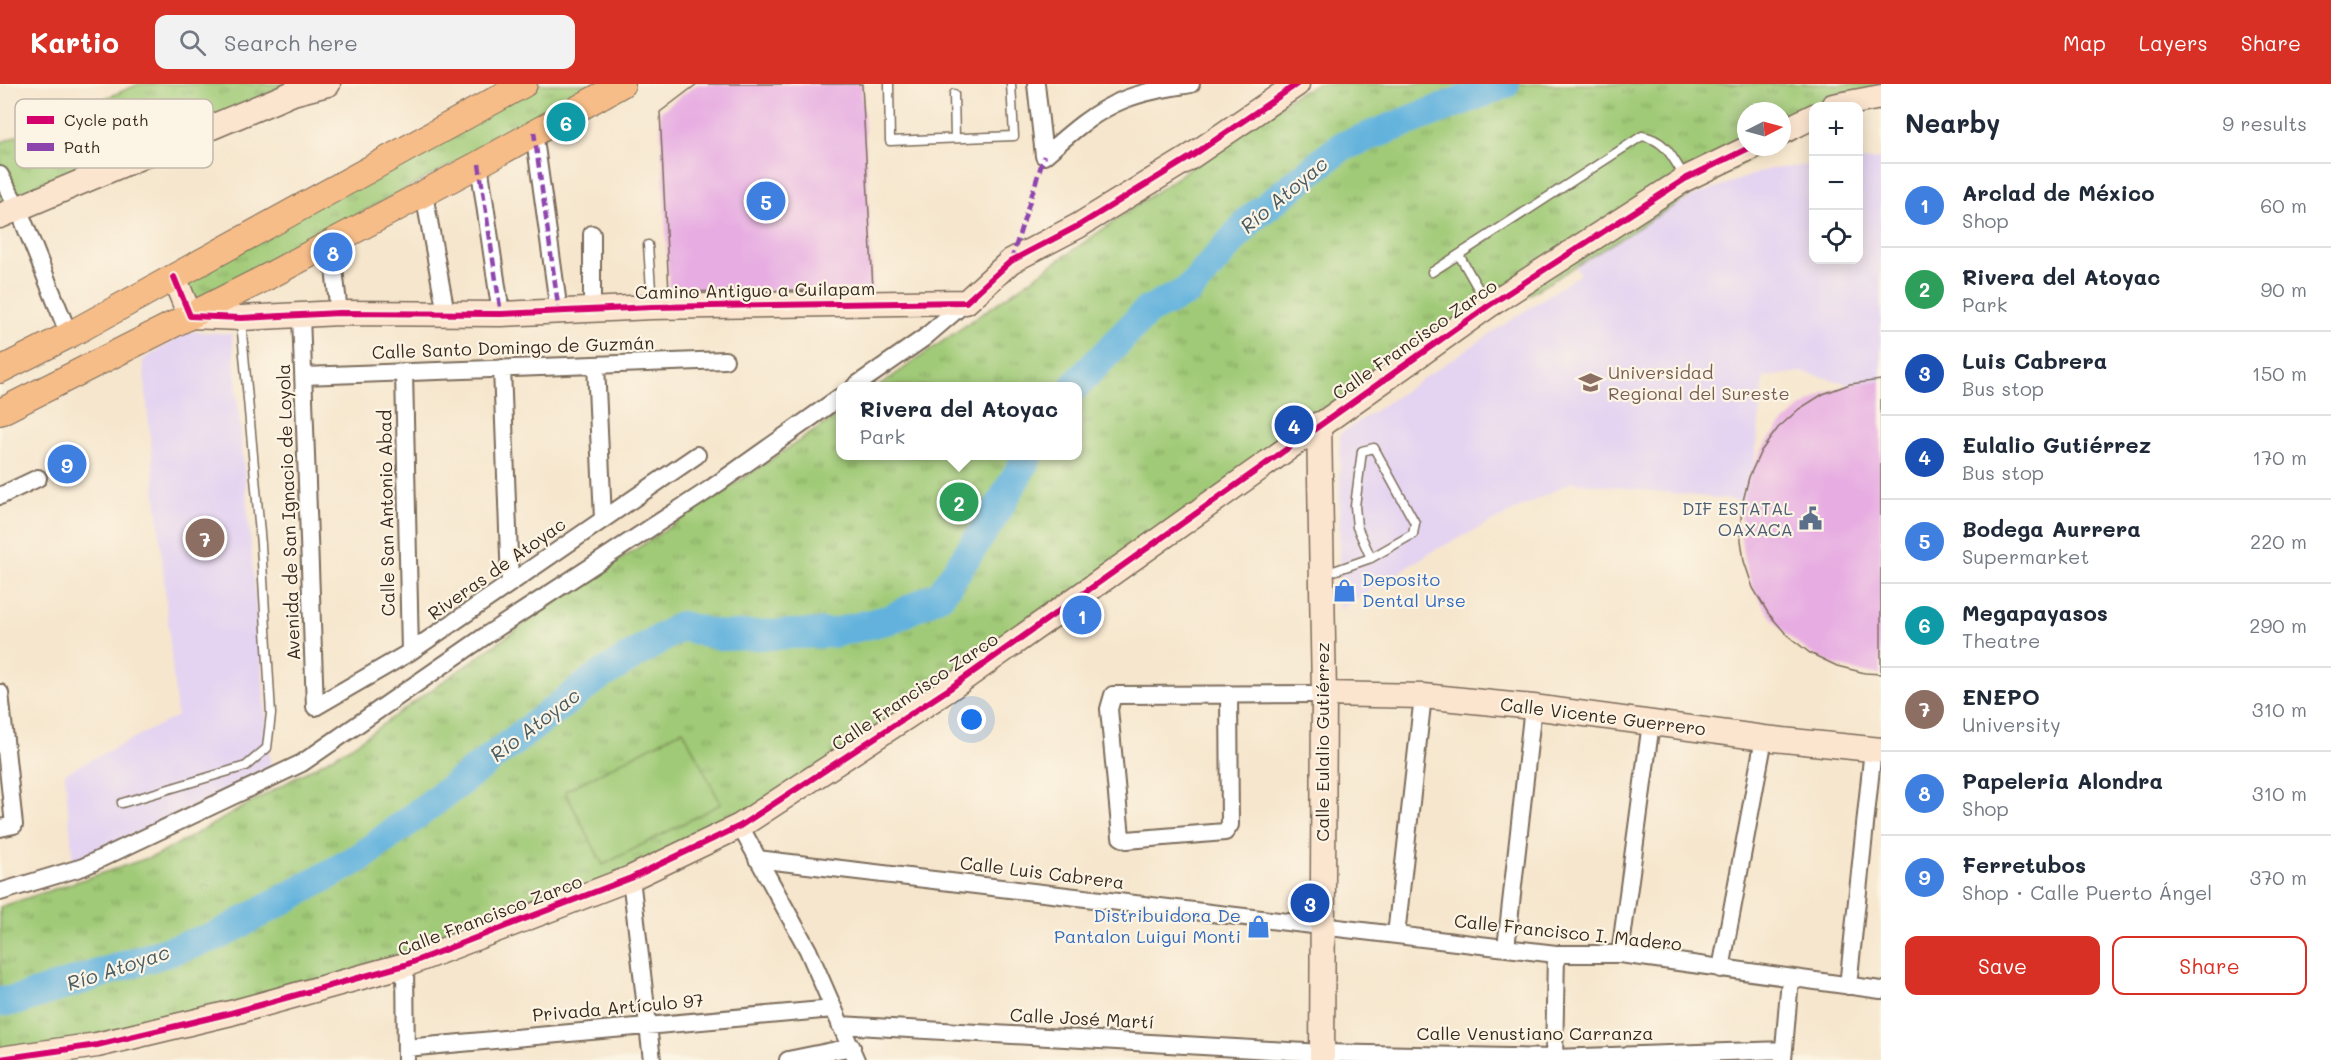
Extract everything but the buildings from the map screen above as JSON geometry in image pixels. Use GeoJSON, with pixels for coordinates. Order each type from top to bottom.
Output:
{"type":"FeatureCollection","features":[{"type":"Feature","properties":{"kind":"main road"},"geometry":{"type":"LineString","coordinates":[[0,370],[69,335],[524,84]]}},
{"type":"Feature","properties":{"kind":"main road"},"geometry":{"type":"LineString","coordinates":[[0,412],[424,194],[622,84]]}},
{"type":"Feature","properties":{"kind":"street"},"geometry":{"type":"LineString","coordinates":[[213,122],[291,88],[328,84]]}},
{"type":"Feature","properties":{"kind":"street"},"geometry":{"type":"LineString","coordinates":[[1036,84],[1044,156],[1078,126],[1122,100],[1157,89],[1191,84]]}},
{"type":"Feature","properties":{"kind":"street"},"geometry":{"type":"LineString","coordinates":[[862,382],[924,338],[1011,261],[1078,226],[1189,158],[1297,84]]}},
{"type":"Feature","properties":{"kind":"street"},"geometry":{"type":"LineString","coordinates":[[1854,102],[1881,97]]}},
{"type":"Feature","properties":{"kind":"street"},"geometry":{"type":"LineString","coordinates":[[1791,128],[1809,118]]}},
{"type":"Feature","properties":{"kind":"street"},"geometry":{"type":"LineString","coordinates":[[534,132],[559,312]]}},
{"type":"Feature","properties":{"kind":"street","name":"Calle Francisco Zarco"},"geometry":{"type":"LineString","coordinates":[[0,1059],[98,1052],[405,965],[631,878],[740,826],[949,689],[1488,306],[1686,179],[1737,154]]}},
{"type":"Feature","properties":{"kind":"street"},"geometry":{"type":"LineString","coordinates":[[479,164],[501,314]]}},
{"type":"Feature","properties":{"kind":"street"},"geometry":{"type":"LineString","coordinates":[[9,212],[109,168]]}},
{"type":"Feature","properties":{"kind":"street"},"geometry":{"type":"LineString","coordinates":[[0,175],[9,212],[69,335]]}},
{"type":"Feature","properties":{"kind":"street"},"geometry":{"type":"LineString","coordinates":[[424,194],[446,313]]}},
{"type":"Feature","properties":{"kind":"street"},"geometry":{"type":"LineString","coordinates":[[591,234],[592,309]]}},
{"type":"Feature","properties":{"kind":"street"},"geometry":{"type":"LineString","coordinates":[[331,242],[339,313]]}},
{"type":"Feature","properties":{"kind":"street"},"geometry":{"type":"LineString","coordinates":[[174,277],[190,316]]}},
{"type":"Feature","properties":{"kind":"street","name":"Camino Antiguo a Cuilapam"},"geometry":{"type":"LineString","coordinates":[[190,316],[241,318],[339,313],[501,314],[652,307],[966,302]]}},
{"type":"Feature","properties":{"kind":"street","name":"Avenida de San Ignacio de Loyola"},"geometry":{"type":"LineString","coordinates":[[301,315],[315,706]]}},
{"type":"Feature","properties":{"kind":"street"},"geometry":{"type":"LineString","coordinates":[[0,356],[31,353]]}},
{"type":"Feature","properties":{"kind":"street","name":"Calle Santo Domingo de Guzmán"},"geometry":{"type":"LineString","coordinates":[[303,376],[725,360]]}},
{"type":"Feature","properties":{"kind":"street"},"geometry":{"type":"LineString","coordinates":[[596,365],[603,519]]}},
{"type":"Feature","properties":{"kind":"street"},"geometry":{"type":"LineString","coordinates":[[502,368],[510,583]]}},
{"type":"Feature","properties":{"kind":"street","name":"Calle San Antonio Abad"},"geometry":{"type":"LineString","coordinates":[[404,372],[410,652]]}},
{"type":"Feature","properties":{"kind":"street"},"geometry":{"type":"LineString","coordinates":[[0,892],[83,867],[303,763],[488,634],[710,489],[836,400]]}},
{"type":"Feature","properties":{"kind":"street","name":"Calle Eulalio Gutiérrez"},"geometry":{"type":"LineString","coordinates":[[1319,424],[1324,694],[1322,1056]]}},
{"type":"Feature","properties":{"kind":"street","name":"Riveras de Atoyac"},"geometry":{"type":"LineString","coordinates":[[315,706],[410,652],[697,455]]}},
{"type":"Feature","properties":{"kind":"street"},"geometry":{"type":"LineString","coordinates":[[0,496],[38,478]]}},
{"type":"Feature","properties":{"kind":"street"},"geometry":{"type":"LineString","coordinates":[[0,693],[7,827]]}},
{"type":"Feature","properties":{"kind":"street"},"geometry":{"type":"LineString","coordinates":[[1229,694],[1230,825],[1224,832],[1127,840],[1121,837],[1109,709],[1113,695],[1229,694],[1324,694]]}},
{"type":"Feature","properties":{"kind":"street","name":"Calle Vicente Guerrero"},"geometry":{"type":"LineString","coordinates":[[1324,694],[1423,696],[1533,707],[1764,738],[1877,750]]}},
{"type":"Feature","properties":{"kind":"street"},"geometry":{"type":"LineString","coordinates":[[1396,935],[1423,696]]}},
{"type":"Feature","properties":{"kind":"street"},"geometry":{"type":"LineString","coordinates":[[1506,948],[1533,707]]}},
{"type":"Feature","properties":{"kind":"street"},"geometry":{"type":"LineString","coordinates":[[1620,954],[1651,723]]}},
{"type":"Feature","properties":{"kind":"street"},"geometry":{"type":"LineString","coordinates":[[1722,969],[1764,738]]}},
{"type":"Feature","properties":{"kind":"street"},"geometry":{"type":"LineString","coordinates":[[1848,987],[1877,750]]}},
{"type":"Feature","properties":{"kind":"street"},"geometry":{"type":"LineString","coordinates":[[740,826],[808,950],[854,1054],[788,1060]]}},
{"type":"Feature","properties":{"kind":"street","name":"Calle Luis Cabrera"},"geometry":{"type":"LineString","coordinates":[[757,859],[1323,925]]}},
{"type":"Feature","properties":{"kind":"street"},"geometry":{"type":"LineString","coordinates":[[631,878],[652,1060]]}},
{"type":"Feature","properties":{"kind":"street","name":"Calle Francisco I. Madero"},"geometry":{"type":"LineString","coordinates":[[1323,925],[1556,954],[1620,954],[1881,990]]}},
{"type":"Feature","properties":{"kind":"street"},"geometry":{"type":"LineString","coordinates":[[1554,1059],[1556,954]]}},
{"type":"Feature","properties":{"kind":"street"},"geometry":{"type":"LineString","coordinates":[[405,965],[406,1054]]}},
{"type":"Feature","properties":{"kind":"street"},"geometry":{"type":"LineString","coordinates":[[1784,1055],[1790,978]]}},
{"type":"Feature","properties":{"kind":"street","name":"Privada Artículo 97"},"geometry":{"type":"LineString","coordinates":[[406,1054],[648,1025],[833,1008]]}},
{"type":"Feature","properties":{"kind":"street","name":"Calle José Martí"},"geometry":{"type":"LineString","coordinates":[[840,1025],[1322,1056]]}},
{"type":"Feature","properties":{"kind":"street","name":"Calle Venustiano Carranza"},"geometry":{"type":"LineString","coordinates":[[1322,1056],[1554,1059],[1784,1055]]}},
{"type":"Feature","properties":{"kind":"lane"},"geometry":{"type":"LineString","coordinates":[[889,84],[890,141],[1014,136],[1011,84]]}},
{"type":"Feature","properties":{"kind":"lane"},"geometry":{"type":"LineString","coordinates":[[954,94],[955,138]]}},
{"type":"Feature","properties":{"kind":"lane"},"geometry":{"type":"LineString","coordinates":[[1432,272],[1642,136],[1656,138],[1668,151],[1686,179]]}},
{"type":"Feature","properties":{"kind":"lane"},"geometry":{"type":"LineString","coordinates":[[648,245],[652,307]]}},
{"type":"Feature","properties":{"kind":"lane"},"geometry":{"type":"LineString","coordinates":[[1459,255],[1488,306]]}},
{"type":"Feature","properties":{"kind":"lane"},"geometry":{"type":"LineString","coordinates":[[122,803],[246,766],[267,748],[271,714],[261,545],[241,318]]}},
{"type":"Feature","properties":{"kind":"lane"},"geometry":{"type":"LineString","coordinates":[[1321,576],[1371,558],[1413,534],[1415,523],[1374,448],[1362,451],[1355,506],[1357,527],[1371,558]]}},
{"type":"Feature","properties":{"kind":"shaded area","name":"Universidad Regional del Sureste"},"geometry":{"type":"Polygon","coordinates":[[[1881,159],[1881,392],[1802,372],[1764,377],[1750,502],[1572,482],[1433,551],[1339,610],[1340,434],[1580,274],[1572,261],[1698,194],[1770,169],[1809,165],[1809,264],[1863,264],[1863,161],[1881,159]]]}},
{"type":"Feature","properties":{"kind":"shaded area"},"geometry":{"type":"Polygon","coordinates":[[[188,331],[232,334],[271,771],[73,862],[65,773],[177,716],[143,360],[188,331]]]}},
{"type":"Feature","properties":{"kind":"green space"},"geometry":{"type":"Polygon","coordinates":[[[139,84],[290,84],[213,117],[213,99],[104,99],[139,84]]]}},
{"type":"Feature","properties":{"kind":"green space"},"geometry":{"type":"Polygon","coordinates":[[[538,84],[603,84],[193,302],[180,279],[538,84]]]}},
{"type":"Feature","properties":{"kind":"green space"},"geometry":{"type":"Polygon","coordinates":[[[1316,84],[1881,84],[1881,98],[1858,102],[1809,102],[1809,111],[1791,130],[1791,102],[1737,102],[1737,156],[1754,156],[1319,424],[740,826],[405,965],[0,1057],[0,907],[160,854],[352,746],[547,608],[836,417],[836,460],[1082,460],[1082,382],[885,382],[1296,94],[1316,84]]]}},
{"type":"Feature","properties":{"kind":"green space"},"geometry":{"type":"Polygon","coordinates":[[[15,137],[15,168],[94,168],[0,208],[0,143],[15,137]]]}},
{"type":"Feature","properties":{"kind":"green space"},"geometry":{"type":"Polygon","coordinates":[[[683,730],[721,804],[603,865],[565,791],[683,730]]]}},
{"type":"Feature","properties":{"kind":"waterway","name":"Río Atoyac"},"geometry":{"type":"LineString","coordinates":[[1079,382],[1147,311],[1188,291],[1251,219],[1341,147],[1505,84]]}},
{"type":"Feature","properties":{"kind":"waterway","name":"Río Atoyac"},"geometry":{"type":"LineString","coordinates":[[0,1002],[18,1000],[219,935],[361,857],[595,679],[681,626],[722,636],[833,633],[891,619],[941,594],[995,514],[1026,460]]}},
{"type":"Feature","properties":{"kind":"marked path"},"geometry":{"type":"LineString","coordinates":[[534,132],[559,312]]}},
{"type":"Feature","properties":{"kind":"marked path"},"geometry":{"type":"LineString","coordinates":[[1011,261],[1044,156]]}},
{"type":"Feature","properties":{"kind":"marked path"},"geometry":{"type":"LineString","coordinates":[[479,164],[501,314]]}},
{"type":"Feature","properties":{"kind":"cycle path"},"geometry":{"type":"LineString","coordinates":[[174,277],[190,316],[241,318],[339,313],[501,314],[652,307],[966,302],[1011,261],[1078,226],[1189,158],[1297,84]]}},
{"type":"Feature","properties":{"kind":"cycle path"},"geometry":{"type":"LineString","coordinates":[[0,1059],[97,1045],[231,1013],[405,965],[631,878],[740,826],[949,689],[1488,306],[1685,179],[1737,154]]}},
{"type":"Feature","properties":{"kind":"place","name":"Megapayasos"},"geometry":{"type":"Point","coordinates":[566,122]}},
{"type":"Feature","properties":{"kind":"place","name":"Bodega Aurrera"},"geometry":{"type":"Point","coordinates":[766,201]}},
{"type":"Feature","properties":{"kind":"place","name":"Papeleria Alondra"},"geometry":{"type":"Point","coordinates":[333,252]}},
{"type":"Feature","properties":{"kind":"place","name":"Universidad Regional del Sureste"},"geometry":{"type":"Point","coordinates":[1590,383]}},
{"type":"Feature","properties":{"kind":"place","name":"Eulalio Gutiérrez"},"geometry":{"type":"Point","coordinates":[1294,425]}},
{"type":"Feature","properties":{"kind":"place","name":"Ferretubos"},"geometry":{"type":"Point","coordinates":[67,464]}},
{"type":"Feature","properties":{"kind":"place","name":"Rivera del Atoyac"},"geometry":{"type":"Point","coordinates":[959,502]}},
{"type":"Feature","properties":{"kind":"place","name":"DIF ESTATAL OAXACA"},"geometry":{"type":"Point","coordinates":[1811,519]}},
{"type":"Feature","properties":{"kind":"place","name":"ENEPO"},"geometry":{"type":"Point","coordinates":[205,538]}},
{"type":"Feature","properties":{"kind":"place","name":"Deposito Dental Urse"},"geometry":{"type":"Point","coordinates":[1344,590]}},
{"type":"Feature","properties":{"kind":"place","name":"Arclad de México"},"geometry":{"type":"Point","coordinates":[1082,615]}},
{"type":"Feature","properties":{"kind":"place","name":"Luis Cabrera"},"geometry":{"type":"Point","coordinates":[1310,903]}},
{"type":"Feature","properties":{"kind":"place","name":"Distribuidora De Pantalon Luigui Monti"},"geometry":{"type":"Point","coordinates":[1259,926]}}]}
